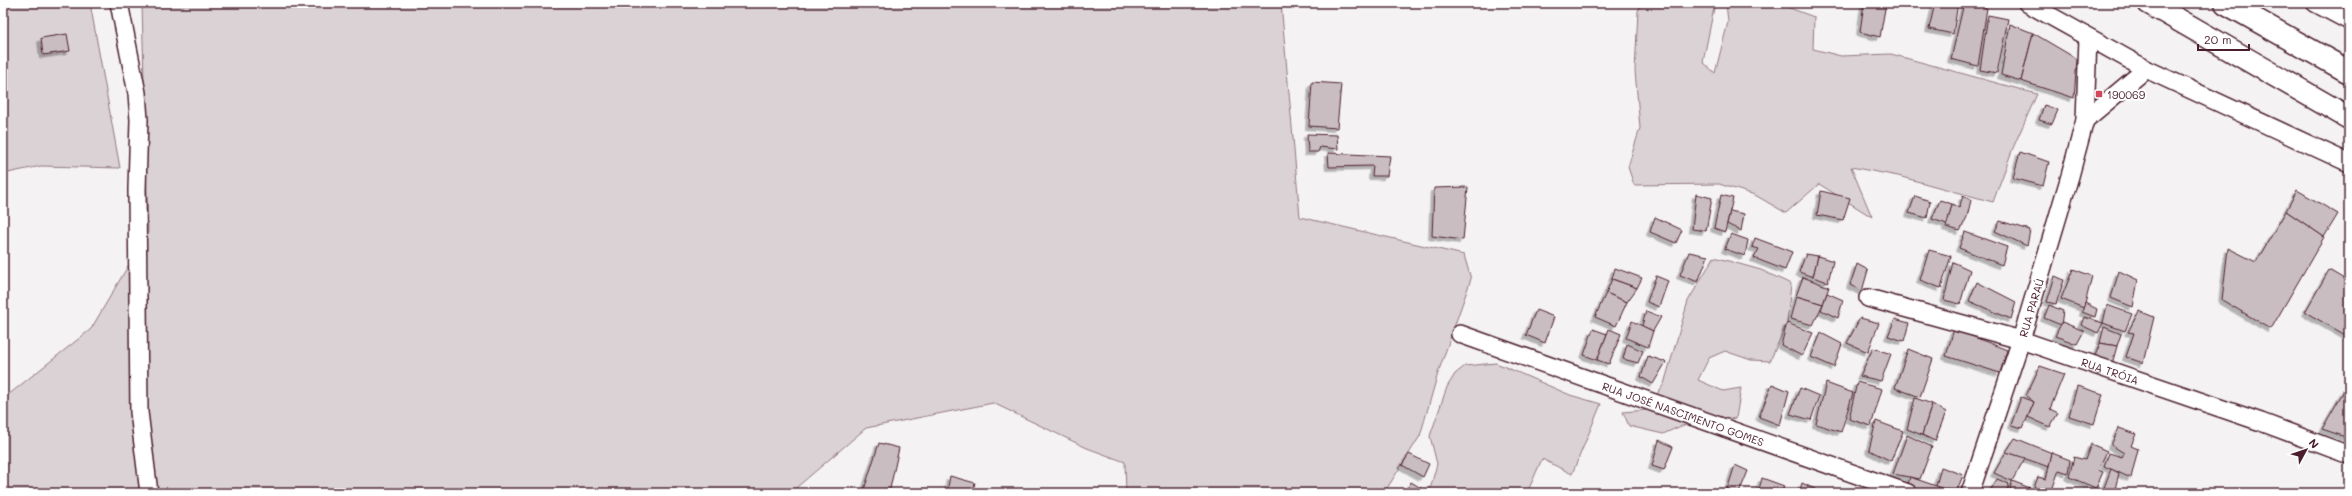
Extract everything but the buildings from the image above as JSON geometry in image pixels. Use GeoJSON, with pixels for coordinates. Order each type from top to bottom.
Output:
{"type":"FeatureCollection","features":[{"type":"Feature","properties":{"kind":"highway"},"geometry":{"type":"LineString","coordinates":[[2149,3],[2349,118]]}},
{"type":"Feature","properties":{"kind":"highway"},"geometry":{"type":"LineString","coordinates":[[2226,3],[2349,72]]}},
{"type":"Feature","properties":{"kind":"street"},"geometry":{"type":"LineString","coordinates":[[119,3],[137,93],[139,120],[137,189],[139,412],[149,493]]}},
{"type":"Feature","properties":{"kind":"street"},"geometry":{"type":"LineString","coordinates":[[2027,3],[2146,69],[2349,163]]}},
{"type":"Feature","properties":{"kind":"street"},"geometry":{"type":"LineString","coordinates":[[2315,3],[2349,21]]}},
{"type":"Feature","properties":{"kind":"street","name":"RUA PARAÚ"},"geometry":{"type":"LineString","coordinates":[[1970,493],[2021,340],[2070,176],[2084,120],[2088,38]]}},
{"type":"Feature","properties":{"kind":"street"},"geometry":{"type":"LineString","coordinates":[[2084,120],[2146,69]]}},
{"type":"Feature","properties":{"kind":"street","name":"RUA TRÓIA"},"geometry":{"type":"LineString","coordinates":[[1868,298],[2021,340],[2261,422],[2349,455]]}},
{"type":"Feature","properties":{"kind":"street","name":"RUA JOSÉ NASCIMENTO GOMES"},"geometry":{"type":"LineString","coordinates":[[1460,334],[1908,493]]}},
{"type":"Feature","properties":{"kind":"shaded area"},"geometry":{"type":"Polygon","coordinates":[[[3,3],[90,3],[120,168],[41,166],[3,174],[3,3]]]}},
{"type":"Feature","properties":{"kind":"shaded area"},"geometry":{"type":"Polygon","coordinates":[[[1281,3],[1300,217],[1464,255],[1471,279],[1438,373],[1420,436],[1384,493],[1126,493],[1125,462],[1087,448],[993,403],[866,428],[790,493],[3,493],[3,399],[91,329],[148,232],[142,4],[1281,3]]]}},
{"type":"Feature","properties":{"kind":"shaded area"},"geometry":{"type":"Polygon","coordinates":[[[1641,3],[1715,3],[1703,62],[1715,73],[1728,22],[1726,3],[1776,3],[1814,17],[1813,49],[1841,56],[1891,54],[2037,94],[2013,148],[1993,202],[1898,176],[1851,167],[1872,217],[1819,184],[1786,213],[1755,195],[1719,184],[1634,185],[1628,167],[1640,128],[1635,71],[1638,11],[1641,3]]]}},
{"type":"Feature","properties":{"kind":"shaded area"},"geometry":{"type":"Polygon","coordinates":[[[1714,257],[1761,270],[1791,284],[1787,323],[1770,361],[1751,360],[1725,351],[1709,358],[1698,380],[1723,391],[1741,388],[1736,418],[1681,426],[1663,434],[1629,426],[1623,412],[1646,410],[1664,384],[1688,301],[1714,257]]]}},
{"type":"Feature","properties":{"kind":"shaded area"},"geometry":{"type":"Polygon","coordinates":[[[1496,363],[1570,395],[1601,404],[1572,474],[1542,459],[1527,493],[1429,493],[1437,464],[1430,436],[1447,387],[1455,374],[1465,366],[1496,363]]]}},
{"type":"Feature","properties":{"kind":"place","name":"190069"},"geometry":{"type":"Point","coordinates":[2099,94]}}]}
